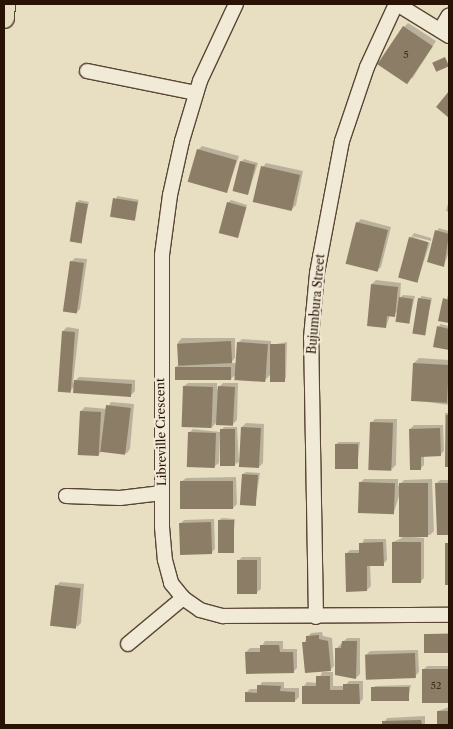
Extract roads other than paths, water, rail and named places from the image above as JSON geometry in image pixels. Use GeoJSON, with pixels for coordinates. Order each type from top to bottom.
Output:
{"type":"FeatureCollection","features":[{"type":"Feature","properties":{"kind":"highway"},"geometry":{"type":"LineString","coordinates":[[4,18],[5,4]]}},
{"type":"Feature","properties":{"kind":"street","name":"Libreville Crescent"},"geometry":{"type":"LineString","coordinates":[[236,4],[196,93],[170,195],[162,255],[162,493],[165,560],[171,583],[183,598],[200,610],[223,616],[316,617],[449,614]]}},
{"type":"Feature","properties":{"kind":"street"},"geometry":{"type":"LineString","coordinates":[[396,4],[445,33],[449,16]]}},
{"type":"Feature","properties":{"kind":"street","name":"Bujumbura Street"},"geometry":{"type":"LineString","coordinates":[[316,617],[311,338],[317,273],[342,141],[367,67],[396,4]]}},
{"type":"Feature","properties":{"kind":"street"},"geometry":{"type":"LineString","coordinates":[[87,71],[196,93]]}},
{"type":"Feature","properties":{"kind":"street"},"geometry":{"type":"LineString","coordinates":[[66,496],[120,498],[162,493]]}},
{"type":"Feature","properties":{"kind":"street"},"geometry":{"type":"LineString","coordinates":[[128,644],[183,598]]}}]}
